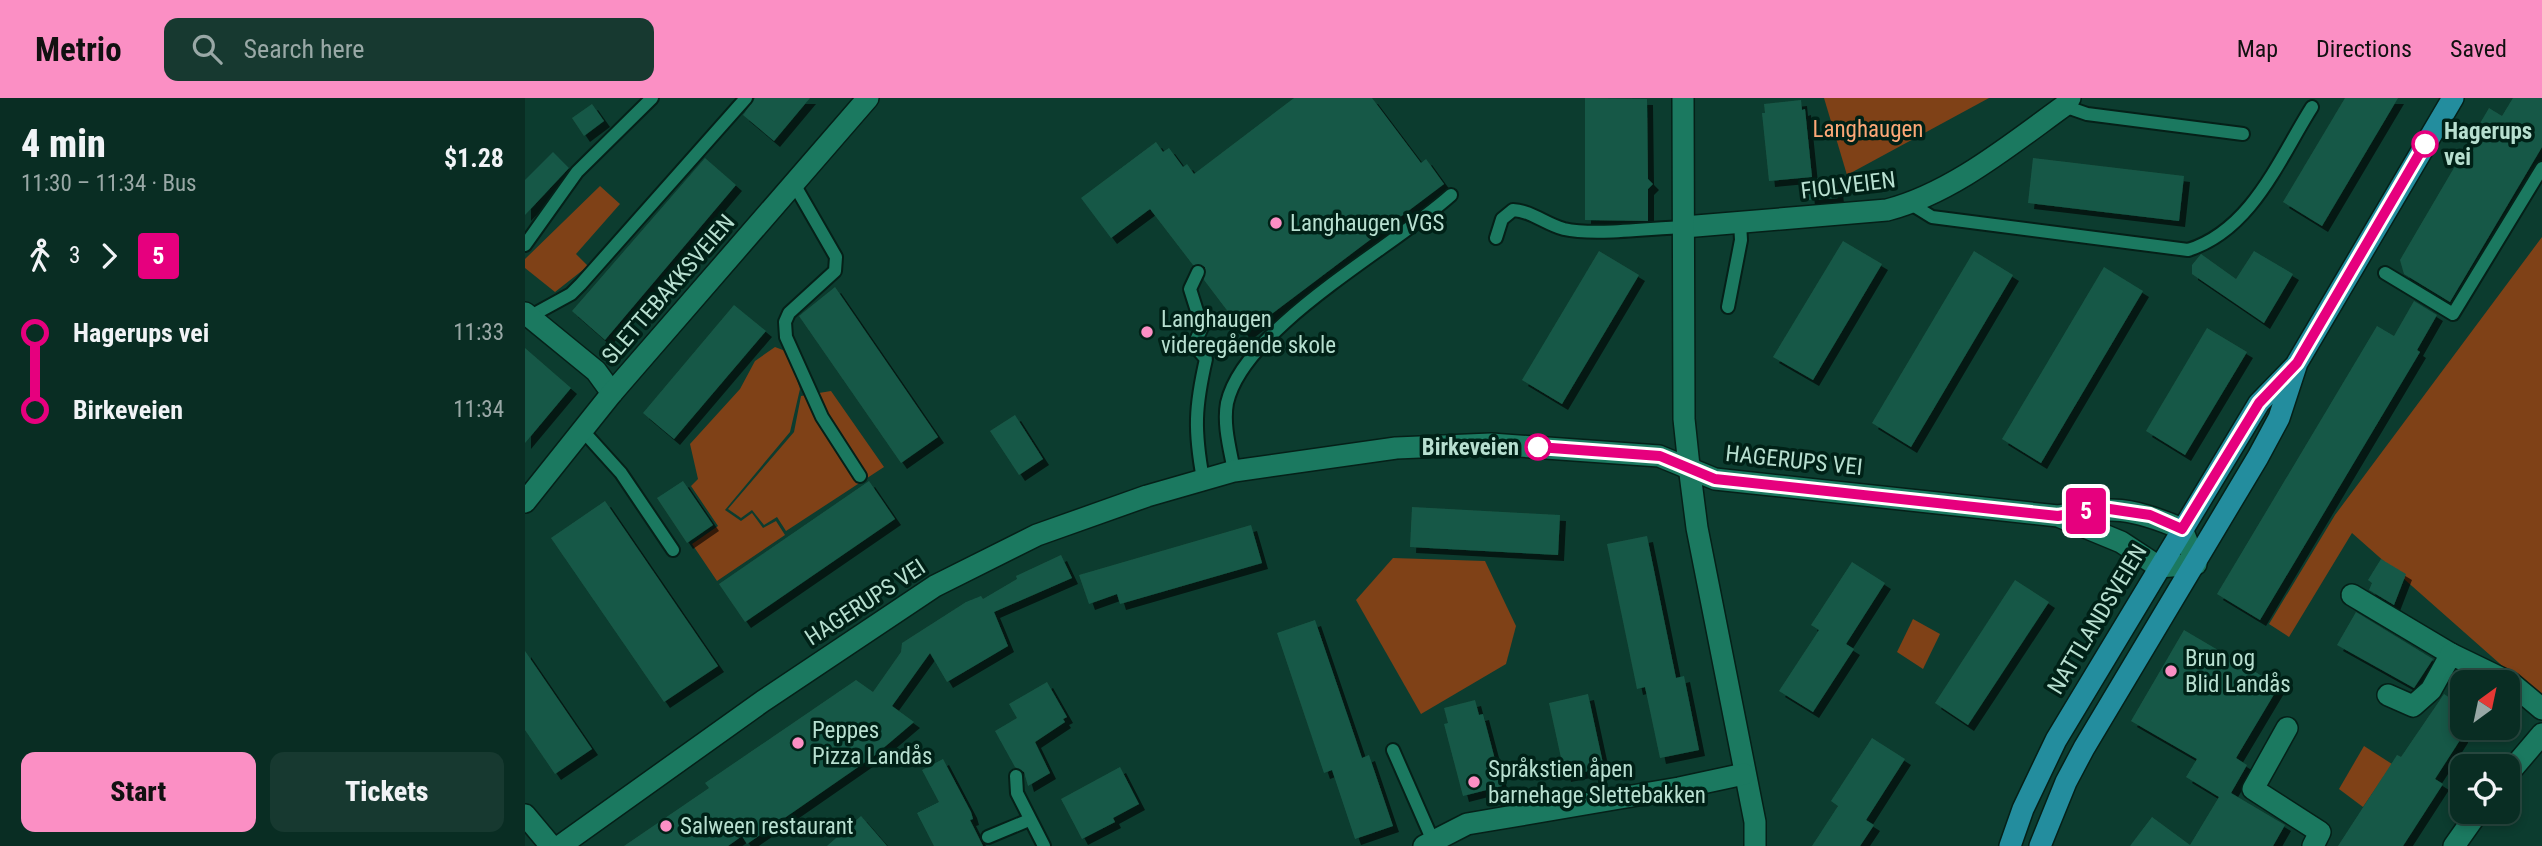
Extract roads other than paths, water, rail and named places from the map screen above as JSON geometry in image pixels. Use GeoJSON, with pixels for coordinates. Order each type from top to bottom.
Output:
{"type":"FeatureCollection","features":[{"type":"Feature","properties":{"kind":"main road","name":"NATTLANDSVEIEN"},"geometry":{"type":"LineString","coordinates":[[2040,846],[2066,782],[2196,564],[2279,418],[2297,363],[2453,98]]}},
{"type":"Feature","properties":{"kind":"main road","name":"NATTLANDSVEIEN"},"geometry":{"type":"LineString","coordinates":[[2010,846],[2023,808],[2056,740],[2158,567],[2259,403],[2297,363]]}},
{"type":"Feature","properties":{"kind":"street","name":"SLETTEBAKKSVEIEN"},"geometry":{"type":"LineString","coordinates":[[525,502],[584,432],[612,393],[868,98]]}},
{"type":"Feature","properties":{"kind":"street"},"geometry":{"type":"LineString","coordinates":[[1683,98],[1684,419],[1697,528],[1755,822],[1755,846]]}},
{"type":"Feature","properties":{"kind":"street","name":"FIOLVEIEN"},"geometry":{"type":"LineString","coordinates":[[1684,227],[1887,210],[1911,204],[1998,155],[2067,102]]}},
{"type":"Feature","properties":{"kind":"street"},"geometry":{"type":"LineString","coordinates":[[527,315],[596,371],[612,393]]}},
{"type":"Feature","properties":{"kind":"street","name":"HAGERUPS VEI"},"geometry":{"type":"LineString","coordinates":[[560,846],[763,701],[935,586],[1037,535],[1203,478],[1234,471],[1396,448],[1491,444],[1660,456],[1715,479],[2058,516],[2103,508],[2150,515],[2182,529]]}},
{"type":"Feature","properties":{"kind":"street","name":"HAGERUPS VEI"},"geometry":{"type":"LineString","coordinates":[[2058,516],[2121,542],[2158,567]]}},
{"type":"Feature","properties":{"kind":"street"},"geometry":{"type":"LineString","coordinates":[[2158,567],[2196,564],[2182,529]]}},
{"type":"Feature","properties":{"kind":"street"},"geometry":{"type":"LineString","coordinates":[[2352,595],[2451,654],[2511,683],[2542,709]]}},
{"type":"Feature","properties":{"kind":"street"},"geometry":{"type":"LineString","coordinates":[[2388,695],[2413,706],[2431,690],[2451,654]]}},
{"type":"Feature","properties":{"kind":"street"},"geometry":{"type":"LineString","coordinates":[[2287,728],[2253,789],[2321,832],[2313,846]]}},
{"type":"Feature","properties":{"kind":"street"},"geometry":{"type":"LineString","coordinates":[[2520,760],[2542,734]]}},
{"type":"Feature","properties":{"kind":"street"},"geometry":{"type":"LineString","coordinates":[[1429,844],[1467,824],[1679,788],[1744,774]]}},
{"type":"Feature","properties":{"kind":"street"},"geometry":{"type":"LineString","coordinates":[[525,815],[551,846]]}},
{"type":"Feature","properties":{"kind":"street"},"geometry":{"type":"LineString","coordinates":[[2454,846],[2470,824]]}},
{"type":"Feature","properties":{"kind":"lane"},"geometry":{"type":"LineString","coordinates":[[525,244],[577,172],[652,98]]}},
{"type":"Feature","properties":{"kind":"lane"},"geometry":{"type":"LineString","coordinates":[[527,315],[571,294],[746,98]]}},
{"type":"Feature","properties":{"kind":"lane"},"geometry":{"type":"LineString","coordinates":[[2067,102],[2087,114],[2242,134]]}},
{"type":"Feature","properties":{"kind":"lane"},"geometry":{"type":"LineString","coordinates":[[1911,204],[1932,217],[2188,250],[2199,247],[2247,212],[2312,107]]}},
{"type":"Feature","properties":{"kind":"lane"},"geometry":{"type":"LineString","coordinates":[[2385,273],[2453,314],[2542,168]]}},
{"type":"Feature","properties":{"kind":"lane"},"geometry":{"type":"LineString","coordinates":[[794,184],[836,257],[836,265],[835,271],[789,313],[785,322],[786,337],[823,417],[860,476]]}},
{"type":"Feature","properties":{"kind":"lane"},"geometry":{"type":"LineString","coordinates":[[1234,471],[1226,412],[1233,386],[1245,365],[1265,341],[1305,306],[1451,195]]}},
{"type":"Feature","properties":{"kind":"lane"},"geometry":{"type":"LineString","coordinates":[[1496,238],[1502,219],[1513,210],[1526,211],[1564,229],[1579,231],[1684,227]]}},
{"type":"Feature","properties":{"kind":"lane"},"geometry":{"type":"LineString","coordinates":[[1728,307],[1741,240],[1739,223]]}},
{"type":"Feature","properties":{"kind":"lane"},"geometry":{"type":"LineString","coordinates":[[1198,272],[1190,289],[1202,327],[1194,345],[1206,359],[1196,401],[1198,447],[1203,478]]}},
{"type":"Feature","properties":{"kind":"lane"},"geometry":{"type":"LineString","coordinates":[[584,432],[624,477],[673,550]]}},
{"type":"Feature","properties":{"kind":"lane"},"geometry":{"type":"LineString","coordinates":[[1393,750],[1429,844]]}},
{"type":"Feature","properties":{"kind":"lane"},"geometry":{"type":"LineString","coordinates":[[1016,776],[1017,793],[1044,846]]}},
{"type":"Feature","properties":{"kind":"lane"},"geometry":{"type":"LineString","coordinates":[[988,837],[1029,820]]}},
{"type":"Feature","properties":{"kind":"place","name":"Hagerups vei"},"geometry":{"type":"Point","coordinates":[2425,144]}},
{"type":"Feature","properties":{"kind":"place","name":"Langhaugen VGS"},"geometry":{"type":"Point","coordinates":[1276,223]}},
{"type":"Feature","properties":{"kind":"place","name":"Langhaugen videregående skole"},"geometry":{"type":"Point","coordinates":[1147,332]}},
{"type":"Feature","properties":{"kind":"place","name":"Birkeveien"},"geometry":{"type":"Point","coordinates":[1538,447]}},
{"type":"Feature","properties":{"kind":"place","name":"Brun og Blid Landås"},"geometry":{"type":"Point","coordinates":[2171,671]}},
{"type":"Feature","properties":{"kind":"place","name":"Peppes Pizza Landås"},"geometry":{"type":"Point","coordinates":[798,743]}},
{"type":"Feature","properties":{"kind":"place","name":"Språkstien åpen barnehage Slettebakken"},"geometry":{"type":"Point","coordinates":[1474,782]}},
{"type":"Feature","properties":{"kind":"place","name":"Salween restaurant"},"geometry":{"type":"Point","coordinates":[666,826]}},
{"type":"Feature","properties":{"kind":"park label","name":"Langhaugen"},"geometry":{"type":"Point","coordinates":[1868,129]}}]}
